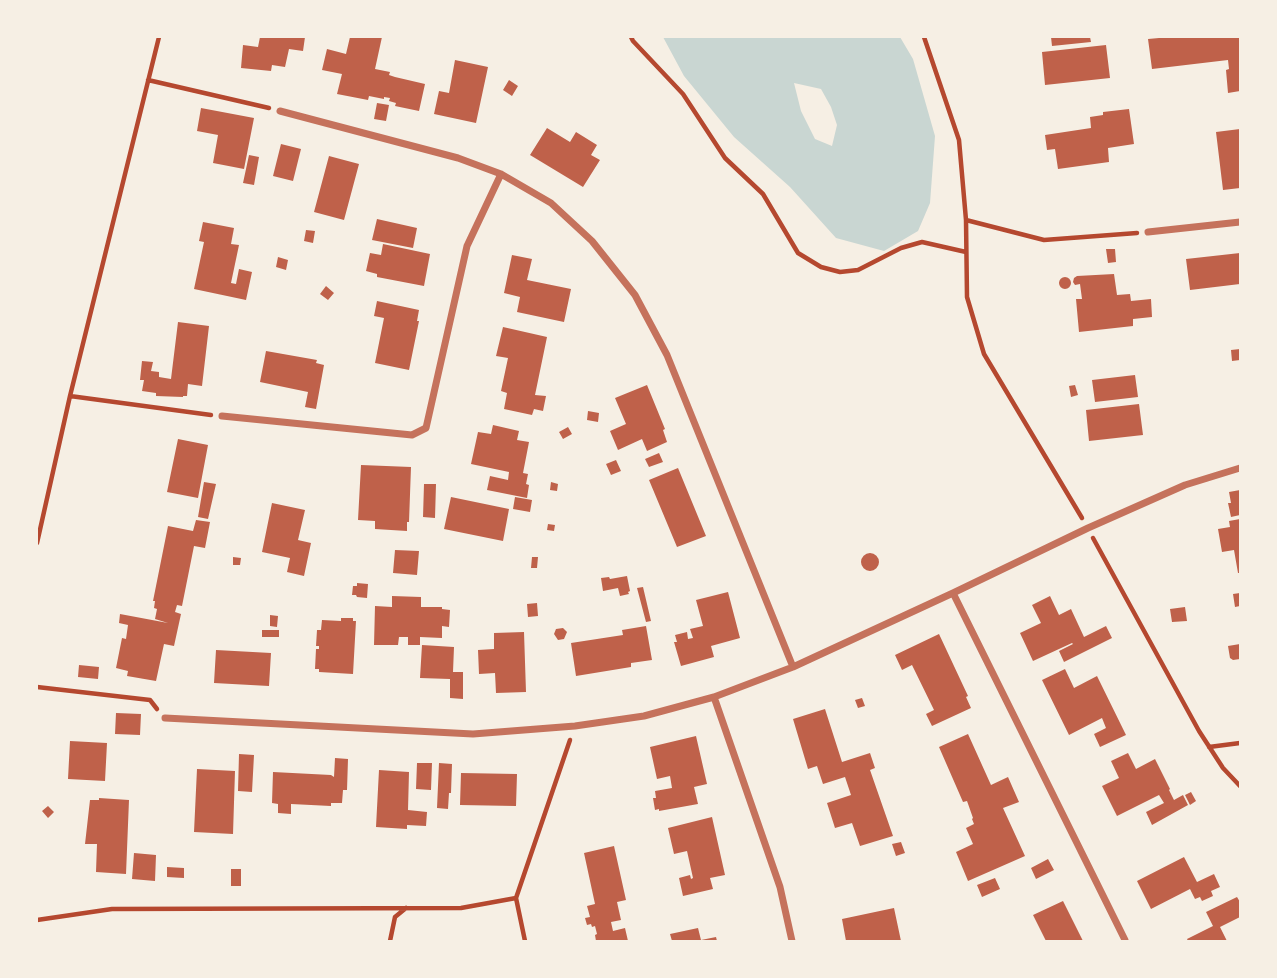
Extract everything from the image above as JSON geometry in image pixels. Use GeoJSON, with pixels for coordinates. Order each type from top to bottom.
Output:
{"type":"FeatureCollection","features":[{"type":"Feature","properties":{"kind":"street"},"geometry":{"type":"LineString","coordinates":[[280,111],[457,158],[501,174],[551,203],[592,241],[635,295],[667,355],[793,667]]}},
{"type":"Feature","properties":{"kind":"street"},"geometry":{"type":"LineString","coordinates":[[222,416],[412,435],[426,428],[467,246],[501,174]]}},
{"type":"Feature","properties":{"kind":"street"},"geometry":{"type":"LineString","coordinates":[[1148,232],[1240,222]]}},
{"type":"Feature","properties":{"kind":"street"},"geometry":{"type":"LineString","coordinates":[[164,718],[473,734],[575,726],[644,716],[713,697],[793,667],[1088,528],[1185,485],[1240,468]]}},
{"type":"Feature","properties":{"kind":"street"},"geometry":{"type":"LineString","coordinates":[[953,593],[1125,940]]}},
{"type":"Feature","properties":{"kind":"street"},"geometry":{"type":"LineString","coordinates":[[713,697],[780,887],[792,941]]}},
{"type":"Feature","properties":{"kind":"path"},"geometry":{"type":"LineString","coordinates":[[37,544],[70,396],[159,37]]}},
{"type":"Feature","properties":{"kind":"path"},"geometry":{"type":"LineString","coordinates":[[631,37],[683,94],[725,158],[763,194],[797,253],[821,267],[840,272],[858,270],[901,248],[922,242],[966,252]]}},
{"type":"Feature","properties":{"kind":"path"},"geometry":{"type":"LineString","coordinates":[[924,37],[959,139],[966,220],[967,297],[984,354],[1088,528],[1209,747],[1223,768],[1240,786]]}},
{"type":"Feature","properties":{"kind":"path"},"geometry":{"type":"LineString","coordinates":[[148,80],[280,111]]}},
{"type":"Feature","properties":{"kind":"path"},"geometry":{"type":"LineString","coordinates":[[966,220],[1044,240],[1148,232]]}},
{"type":"Feature","properties":{"kind":"path"},"geometry":{"type":"LineString","coordinates":[[70,396],[222,416]]}},
{"type":"Feature","properties":{"kind":"path"},"geometry":{"type":"LineString","coordinates":[[37,687],[150,699],[164,718]]}},
{"type":"Feature","properties":{"kind":"path"},"geometry":{"type":"LineString","coordinates":[[525,941],[516,898],[575,726]]}},
{"type":"Feature","properties":{"kind":"path"},"geometry":{"type":"LineString","coordinates":[[1209,747],[1240,743]]}},
{"type":"Feature","properties":{"kind":"path"},"geometry":{"type":"LineString","coordinates":[[37,920],[112,909],[461,908],[516,898]]}},
{"type":"Feature","properties":{"kind":"path"},"geometry":{"type":"LineString","coordinates":[[390,941],[395,917],[407,908]]}},
{"type":"Feature","properties":{"kind":"shaded area"},"geometry":{"type":"Polygon","coordinates":[[[663,37],[900,37],[913,59],[935,136],[930,203],[918,231],[884,251],[836,238],[790,187],[734,137],[684,76],[663,37]],[[794,83],[801,111],[815,139],[832,146],[837,125],[821,89],[794,83]]]}},
{"type":"Feature","properties":{"kind":"building"},"geometry":{"type":"Polygon","coordinates":[[[260,37],[305,37],[303,51],[289,49],[285,67],[272,65],[271,71],[241,68],[243,45],[258,47],[260,37]]]}},
{"type":"Feature","properties":{"kind":"building"},"geometry":{"type":"Polygon","coordinates":[[[350,37],[382,37],[375,69],[425,84],[419,111],[395,106],[396,103],[389,101],[390,98],[369,96],[368,100],[337,94],[342,74],[322,70],[327,49],[346,54],[350,37]]]}},
{"type":"Feature","properties":{"kind":"building"},"geometry":{"type":"Polygon","coordinates":[[[1051,37],[1090,37],[1091,42],[1052,46],[1051,37]]]}},
{"type":"Feature","properties":{"kind":"building"},"geometry":{"type":"Polygon","coordinates":[[[1240,37],[1240,91],[1228,93],[1228,60],[1152,69],[1148,39],[1240,37]]]}},
{"type":"Feature","properties":{"kind":"building"},"geometry":{"type":"Polygon","coordinates":[[[1106,45],[1110,78],[1045,85],[1042,52],[1106,45]]]}},
{"type":"Feature","properties":{"kind":"building"},"geometry":{"type":"Polygon","coordinates":[[[455,60],[488,67],[476,123],[434,114],[439,91],[449,93],[455,60]]]}},
{"type":"Feature","properties":{"kind":"building"},"geometry":{"type":"Polygon","coordinates":[[[509,80],[518,86],[512,96],[503,90],[509,80]]]}},
{"type":"Feature","properties":{"kind":"building"},"geometry":{"type":"Polygon","coordinates":[[[377,103],[389,105],[386,121],[374,119],[377,103]]]}},
{"type":"Feature","properties":{"kind":"building"},"geometry":{"type":"Polygon","coordinates":[[[201,108],[254,118],[244,169],[213,163],[218,135],[197,131],[201,108]]]}},
{"type":"Feature","properties":{"kind":"building"},"geometry":{"type":"Polygon","coordinates":[[[1129,109],[1134,144],[1108,148],[1109,162],[1058,169],[1055,149],[1047,150],[1045,135],[1091,128],[1090,117],[1103,115],[1103,112],[1129,109]]]}},
{"type":"Feature","properties":{"kind":"building"},"geometry":{"type":"Polygon","coordinates":[[[547,128],[570,142],[576,132],[597,145],[591,155],[600,160],[583,187],[530,155],[547,128]]]}},
{"type":"Feature","properties":{"kind":"building"},"geometry":{"type":"Polygon","coordinates":[[[1240,129],[1240,188],[1223,190],[1216,132],[1240,129]]]}},
{"type":"Feature","properties":{"kind":"building"},"geometry":{"type":"Polygon","coordinates":[[[281,144],[301,149],[293,181],[273,176],[281,144]]]}},
{"type":"Feature","properties":{"kind":"building"},"geometry":{"type":"Polygon","coordinates":[[[249,155],[259,157],[254,185],[243,183],[249,155]]]}},
{"type":"Feature","properties":{"kind":"building"},"geometry":{"type":"Polygon","coordinates":[[[329,156],[359,164],[344,220],[314,212],[329,156]]]}},
{"type":"Feature","properties":{"kind":"building"},"geometry":{"type":"Polygon","coordinates":[[[377,219],[417,228],[413,248],[372,240],[377,219]]]}},
{"type":"Feature","properties":{"kind":"building"},"geometry":{"type":"Polygon","coordinates":[[[203,222],[234,228],[231,244],[239,245],[231,283],[236,284],[239,269],[252,272],[246,300],[194,289],[204,242],[199,241],[203,222]]]}},
{"type":"Feature","properties":{"kind":"building"},"geometry":{"type":"Polygon","coordinates":[[[306,230],[315,231],[313,243],[304,241],[306,230]]]}},
{"type":"Feature","properties":{"kind":"building"},"geometry":{"type":"Polygon","coordinates":[[[383,244],[430,254],[424,286],[377,277],[377,274],[366,271],[370,253],[381,255],[383,244]]]}},
{"type":"Feature","properties":{"kind":"building"},"geometry":{"type":"Polygon","coordinates":[[[1106,249],[1115,249],[1116,262],[1108,263],[1106,249]]]}},
{"type":"Feature","properties":{"kind":"building"},"geometry":{"type":"Polygon","coordinates":[[[1240,253],[1240,284],[1190,290],[1186,259],[1240,253]]]}},
{"type":"Feature","properties":{"kind":"building"},"geometry":{"type":"Polygon","coordinates":[[[512,255],[532,259],[527,280],[571,289],[564,322],[517,312],[520,297],[504,293],[512,255]]]}},
{"type":"Feature","properties":{"kind":"building"},"geometry":{"type":"Polygon","coordinates":[[[278,257],[288,260],[286,270],[276,267],[278,257]]]}},
{"type":"Feature","properties":{"kind":"building"},"geometry":{"type":"Polygon","coordinates":[[[1114,274],[1117,295],[1130,294],[1131,301],[1151,299],[1152,317],[1133,319],[1133,326],[1079,332],[1076,299],[1082,299],[1080,284],[1075,285],[1074,278],[1114,274]]]}},
{"type":"Feature","properties":{"kind":"building"},"geometry":{"type":"Polygon","coordinates":[[[1065,277],[1071,283],[1065,289],[1059,283],[1065,277]]]}},
{"type":"Feature","properties":{"kind":"building"},"geometry":{"type":"Polygon","coordinates":[[[326,286],[334,293],[328,300],[320,294],[326,286]]]}},
{"type":"Feature","properties":{"kind":"building"},"geometry":{"type":"Polygon","coordinates":[[[377,301],[419,310],[409,370],[375,363],[384,318],[374,316],[377,301]]]}},
{"type":"Feature","properties":{"kind":"building"},"geometry":{"type":"Polygon","coordinates":[[[178,322],[209,326],[202,386],[188,384],[187,396],[183,397],[156,396],[156,393],[142,391],[142,361],[153,362],[151,371],[159,372],[159,377],[171,379],[178,322]]]}},
{"type":"Feature","properties":{"kind":"building"},"geometry":{"type":"Polygon","coordinates":[[[503,327],[547,337],[535,395],[546,396],[543,411],[534,409],[532,415],[504,409],[507,393],[501,391],[508,358],[496,356],[503,327]]]}},
{"type":"Feature","properties":{"kind":"building"},"geometry":{"type":"Polygon","coordinates":[[[1240,349],[1240,360],[1232,361],[1231,350],[1240,349]]]}},
{"type":"Feature","properties":{"kind":"building"},"geometry":{"type":"Polygon","coordinates":[[[266,351],[317,360],[316,363],[324,365],[316,409],[305,407],[308,392],[260,382],[266,351]]]}},
{"type":"Feature","properties":{"kind":"building"},"geometry":{"type":"Polygon","coordinates":[[[1135,375],[1138,397],[1095,402],[1092,380],[1135,375]]]}},
{"type":"Feature","properties":{"kind":"building"},"geometry":{"type":"Polygon","coordinates":[[[647,385],[665,429],[663,430],[667,442],[647,451],[642,439],[618,450],[610,431],[626,424],[615,398],[647,385]]]}},
{"type":"Feature","properties":{"kind":"building"},"geometry":{"type":"Polygon","coordinates":[[[1075,385],[1078,395],[1071,397],[1069,386],[1075,385]]]}},
{"type":"Feature","properties":{"kind":"building"},"geometry":{"type":"Polygon","coordinates":[[[1139,404],[1143,435],[1089,441],[1086,410],[1139,404]]]}},
{"type":"Feature","properties":{"kind":"building"},"geometry":{"type":"Polygon","coordinates":[[[588,411],[599,413],[598,422],[587,420],[588,411]]]}},
{"type":"Feature","properties":{"kind":"building"},"geometry":{"type":"Polygon","coordinates":[[[493,425],[519,431],[517,440],[529,442],[523,473],[528,474],[527,498],[487,490],[490,476],[508,480],[509,472],[471,464],[478,432],[491,434],[493,425]]]}},
{"type":"Feature","properties":{"kind":"building"},"geometry":{"type":"Polygon","coordinates":[[[568,427],[572,434],[563,439],[559,432],[568,427]]]}},
{"type":"Feature","properties":{"kind":"building"},"geometry":{"type":"Polygon","coordinates":[[[178,439],[208,445],[198,498],[167,492],[178,439]]]}},
{"type":"Feature","properties":{"kind":"building"},"geometry":{"type":"Polygon","coordinates":[[[659,453],[663,462],[649,467],[645,459],[659,453]]]}},
{"type":"Feature","properties":{"kind":"building"},"geometry":{"type":"Polygon","coordinates":[[[616,460],[621,471],[611,475],[606,464],[616,460]]]}},
{"type":"Feature","properties":{"kind":"building"},"geometry":{"type":"Polygon","coordinates":[[[361,465],[411,467],[407,531],[375,529],[375,521],[358,520],[361,465]]]}},
{"type":"Feature","properties":{"kind":"building"},"geometry":{"type":"Polygon","coordinates":[[[678,468],[706,536],[677,547],[649,480],[678,468]]]}},
{"type":"Feature","properties":{"kind":"building"},"geometry":{"type":"Polygon","coordinates":[[[204,482],[216,484],[208,519],[198,517],[204,482]]]}},
{"type":"Feature","properties":{"kind":"building"},"geometry":{"type":"Polygon","coordinates":[[[551,482],[558,484],[557,491],[550,490],[551,482]]]}},
{"type":"Feature","properties":{"kind":"building"},"geometry":{"type":"Polygon","coordinates":[[[424,484],[436,484],[435,518],[423,517],[424,484]]]}},
{"type":"Feature","properties":{"kind":"building"},"geometry":{"type":"Polygon","coordinates":[[[1240,490],[1240,515],[1231,517],[1229,492],[1240,490]]]}},
{"type":"Feature","properties":{"kind":"building"},"geometry":{"type":"Polygon","coordinates":[[[451,497],[509,509],[503,541],[444,529],[451,497]]]}},
{"type":"Feature","properties":{"kind":"building"},"geometry":{"type":"Polygon","coordinates":[[[515,497],[532,500],[530,512],[513,509],[515,497]]]}},
{"type":"Feature","properties":{"kind":"building"},"geometry":{"type":"Polygon","coordinates":[[[272,503],[305,510],[298,540],[311,543],[304,576],[287,572],[290,558],[262,552],[272,503]]]}},
{"type":"Feature","properties":{"kind":"building"},"geometry":{"type":"Polygon","coordinates":[[[1240,519],[1238,573],[1234,550],[1222,552],[1218,529],[1230,527],[1229,521],[1240,519]]]}},
{"type":"Feature","properties":{"kind":"building"},"geometry":{"type":"Polygon","coordinates":[[[196,520],[210,522],[205,548],[194,546],[182,606],[177,605],[175,612],[181,614],[174,646],[164,644],[156,681],[127,676],[128,671],[116,668],[122,638],[126,639],[128,625],[119,623],[120,614],[168,623],[155,619],[157,609],[154,608],[153,601],[168,526],[193,531],[196,520]]]}},
{"type":"Feature","properties":{"kind":"building"},"geometry":{"type":"Polygon","coordinates":[[[548,524],[555,525],[554,531],[547,530],[548,524]]]}},
{"type":"Feature","properties":{"kind":"building"},"geometry":{"type":"Polygon","coordinates":[[[395,550],[419,551],[417,575],[393,573],[395,550]]]}},
{"type":"Feature","properties":{"kind":"building"},"geometry":{"type":"Polygon","coordinates":[[[870,553],[878,558],[879,562],[874,570],[870,571],[862,566],[861,562],[866,554],[870,553]]]}},
{"type":"Feature","properties":{"kind":"building"},"geometry":{"type":"Polygon","coordinates":[[[233,557],[241,558],[240,565],[233,565],[233,557]]]}},
{"type":"Feature","properties":{"kind":"building"},"geometry":{"type":"Polygon","coordinates":[[[532,557],[538,557],[537,568],[531,568],[532,557]]]}},
{"type":"Feature","properties":{"kind":"building"},"geometry":{"type":"Polygon","coordinates":[[[627,576],[629,594],[620,596],[618,588],[603,591],[601,578],[627,576]]]}},
{"type":"Feature","properties":{"kind":"building"},"geometry":{"type":"Polygon","coordinates":[[[357,583],[368,584],[367,598],[352,595],[353,586],[357,586],[357,583]]]}},
{"type":"Feature","properties":{"kind":"building"},"geometry":{"type":"Polygon","coordinates":[[[643,587],[651,621],[646,622],[637,588],[643,587]]]}},
{"type":"Feature","properties":{"kind":"building"},"geometry":{"type":"Polygon","coordinates":[[[728,592],[740,638],[711,646],[714,657],[681,666],[674,642],[677,642],[675,635],[687,632],[688,639],[693,638],[690,629],[703,626],[696,600],[728,592]]]}},
{"type":"Feature","properties":{"kind":"building"},"geometry":{"type":"Polygon","coordinates":[[[1240,593],[1240,606],[1235,607],[1233,594],[1240,593]]]}},
{"type":"Feature","properties":{"kind":"building"},"geometry":{"type":"Polygon","coordinates":[[[392,596],[421,597],[421,607],[442,607],[450,610],[449,627],[442,626],[442,638],[420,637],[420,645],[408,645],[408,637],[399,637],[398,645],[374,645],[375,606],[392,607],[392,596]]]}},
{"type":"Feature","properties":{"kind":"building"},"geometry":{"type":"Polygon","coordinates":[[[1050,596],[1059,615],[1071,609],[1084,637],[1106,626],[1112,638],[1064,662],[1059,651],[1072,643],[1033,661],[1020,633],[1041,623],[1032,605],[1050,596]]]}},
{"type":"Feature","properties":{"kind":"building"},"geometry":{"type":"Polygon","coordinates":[[[537,603],[538,616],[528,617],[527,604],[537,603]]]}},
{"type":"Feature","properties":{"kind":"building"},"geometry":{"type":"Polygon","coordinates":[[[1185,607],[1187,621],[1172,622],[1170,609],[1185,607]]]}},
{"type":"Feature","properties":{"kind":"building"},"geometry":{"type":"Polygon","coordinates":[[[270,615],[278,616],[277,627],[270,626],[270,615]]]}},
{"type":"Feature","properties":{"kind":"building"},"geometry":{"type":"Polygon","coordinates":[[[341,618],[353,618],[353,621],[356,621],[353,674],[319,672],[319,669],[315,669],[316,649],[319,649],[319,646],[316,646],[317,630],[321,630],[322,620],[341,621],[341,618]]]}},
{"type":"Feature","properties":{"kind":"building"},"geometry":{"type":"Polygon","coordinates":[[[646,626],[652,660],[631,663],[631,667],[576,676],[571,643],[623,635],[622,630],[646,626]]]}},
{"type":"Feature","properties":{"kind":"building"},"geometry":{"type":"Polygon","coordinates":[[[563,628],[567,632],[564,639],[558,640],[554,634],[556,629],[563,628]]]}},
{"type":"Feature","properties":{"kind":"building"},"geometry":{"type":"Polygon","coordinates":[[[262,630],[279,630],[279,637],[262,637],[262,630]]]}},
{"type":"Feature","properties":{"kind":"building"},"geometry":{"type":"Polygon","coordinates":[[[524,632],[526,692],[496,693],[495,673],[479,674],[478,650],[494,649],[494,633],[524,632]]]}},
{"type":"Feature","properties":{"kind":"building"},"geometry":{"type":"Polygon","coordinates":[[[939,634],[971,708],[932,726],[926,714],[934,710],[912,665],[902,670],[895,655],[939,634]]]}},
{"type":"Feature","properties":{"kind":"building"},"geometry":{"type":"Polygon","coordinates":[[[1240,644],[1240,659],[1233,660],[1230,658],[1228,646],[1240,644]]]}},
{"type":"Feature","properties":{"kind":"building"},"geometry":{"type":"Polygon","coordinates":[[[422,645],[454,647],[453,672],[463,672],[463,699],[450,698],[450,679],[420,678],[422,645]]]}},
{"type":"Feature","properties":{"kind":"building"},"geometry":{"type":"Polygon","coordinates":[[[216,650],[271,653],[269,686],[214,683],[216,650]]]}},
{"type":"Feature","properties":{"kind":"building"},"geometry":{"type":"Polygon","coordinates":[[[79,665],[99,667],[98,679],[78,677],[79,665]]]}},
{"type":"Feature","properties":{"kind":"building"},"geometry":{"type":"Polygon","coordinates":[[[1065,669],[1074,688],[1097,676],[1126,735],[1100,747],[1094,734],[1106,728],[1102,718],[1069,735],[1042,680],[1065,669]]]}},
{"type":"Feature","properties":{"kind":"building"},"geometry":{"type":"Polygon","coordinates":[[[862,698],[865,706],[858,708],[855,700],[862,698]]]}},
{"type":"Feature","properties":{"kind":"building"},"geometry":{"type":"Polygon","coordinates":[[[825,709],[842,762],[870,753],[875,768],[870,770],[893,836],[860,846],[852,823],[835,828],[827,803],[851,795],[845,777],[823,784],[817,766],[808,769],[793,719],[825,709]]]}},
{"type":"Feature","properties":{"kind":"building"},"geometry":{"type":"Polygon","coordinates":[[[116,713],[141,714],[140,735],[115,734],[116,713]]]}},
{"type":"Feature","properties":{"kind":"building"},"geometry":{"type":"Polygon","coordinates":[[[968,734],[991,785],[1008,777],[1019,802],[1003,808],[1025,856],[968,881],[956,852],[973,844],[966,828],[974,824],[973,818],[967,801],[963,802],[939,747],[968,734]]]}},
{"type":"Feature","properties":{"kind":"building"},"geometry":{"type":"Polygon","coordinates":[[[696,736],[707,784],[694,787],[698,804],[655,810],[655,791],[672,788],[670,776],[657,779],[650,747],[696,736]]]}},
{"type":"Feature","properties":{"kind":"building"},"geometry":{"type":"Polygon","coordinates":[[[70,741],[107,743],[105,781],[68,779],[70,741]]]}},
{"type":"Feature","properties":{"kind":"building"},"geometry":{"type":"Polygon","coordinates":[[[1128,753],[1136,769],[1155,759],[1174,800],[1183,795],[1188,805],[1152,825],[1146,812],[1164,803],[1159,795],[1117,816],[1102,786],[1119,778],[1111,761],[1128,753]]]}},
{"type":"Feature","properties":{"kind":"building"},"geometry":{"type":"Polygon","coordinates":[[[239,754],[254,755],[252,792],[238,791],[239,754]]]}},
{"type":"Feature","properties":{"kind":"building"},"geometry":{"type":"Polygon","coordinates":[[[335,758],[348,759],[347,790],[343,790],[342,803],[331,803],[331,806],[291,804],[291,814],[278,813],[278,804],[272,803],[273,772],[334,777],[335,758]]]}},
{"type":"Feature","properties":{"kind":"building"},"geometry":{"type":"Polygon","coordinates":[[[417,763],[432,763],[431,790],[416,789],[417,763]]]}},
{"type":"Feature","properties":{"kind":"building"},"geometry":{"type":"Polygon","coordinates":[[[439,763],[452,764],[448,809],[437,808],[439,763]]]}},
{"type":"Feature","properties":{"kind":"building"},"geometry":{"type":"Polygon","coordinates":[[[197,769],[235,771],[233,834],[194,832],[197,769]]]}},
{"type":"Feature","properties":{"kind":"building"},"geometry":{"type":"Polygon","coordinates":[[[379,770],[409,772],[408,810],[427,812],[426,826],[407,825],[407,829],[376,827],[379,770]]]}},
{"type":"Feature","properties":{"kind":"building"},"geometry":{"type":"Polygon","coordinates":[[[461,773],[517,774],[516,806],[460,805],[461,773]]]}},
{"type":"Feature","properties":{"kind":"building"},"geometry":{"type":"Polygon","coordinates":[[[1191,792],[1196,801],[1190,805],[1185,795],[1191,792]]]}},
{"type":"Feature","properties":{"kind":"building"},"geometry":{"type":"Polygon","coordinates":[[[90,800],[129,800],[126,874],[96,872],[97,844],[85,844],[90,800]]]}},
{"type":"Feature","properties":{"kind":"building"},"geometry":{"type":"Polygon","coordinates":[[[48,806],[54,812],[48,818],[42,811],[48,806]]]}},
{"type":"Feature","properties":{"kind":"building"},"geometry":{"type":"Polygon","coordinates":[[[712,817],[725,875],[710,878],[713,889],[683,896],[679,878],[690,875],[691,879],[693,878],[687,851],[674,854],[668,828],[712,817]]]}},
{"type":"Feature","properties":{"kind":"building"},"geometry":{"type":"Polygon","coordinates":[[[901,842],[905,853],[896,856],[892,844],[901,842]]]}},
{"type":"Feature","properties":{"kind":"building"},"geometry":{"type":"Polygon","coordinates":[[[614,846],[626,900],[617,902],[621,920],[611,922],[613,931],[625,928],[628,941],[596,941],[595,926],[587,925],[585,918],[590,917],[587,906],[595,904],[584,853],[614,846]]]}},
{"type":"Feature","properties":{"kind":"building"},"geometry":{"type":"Polygon","coordinates":[[[134,853],[156,855],[155,881],[132,879],[134,853]]]}},
{"type":"Feature","properties":{"kind":"building"},"geometry":{"type":"Polygon","coordinates":[[[1184,857],[1197,882],[1214,874],[1220,887],[1211,891],[1213,896],[1202,901],[1200,897],[1195,899],[1190,889],[1151,909],[1137,881],[1184,857]]]}},
{"type":"Feature","properties":{"kind":"building"},"geometry":{"type":"Polygon","coordinates":[[[1048,859],[1054,870],[1036,879],[1031,868],[1048,859]]]}},
{"type":"Feature","properties":{"kind":"building"},"geometry":{"type":"Polygon","coordinates":[[[167,867],[184,868],[184,878],[167,877],[167,867]]]}},
{"type":"Feature","properties":{"kind":"building"},"geometry":{"type":"Polygon","coordinates":[[[231,869],[241,869],[241,886],[231,886],[231,869]]]}},
{"type":"Feature","properties":{"kind":"building"},"geometry":{"type":"Polygon","coordinates":[[[995,878],[1000,889],[982,897],[977,885],[995,878]]]}},
{"type":"Feature","properties":{"kind":"building"},"geometry":{"type":"Polygon","coordinates":[[[1237,897],[1240,902],[1240,917],[1220,927],[1227,941],[1188,941],[1187,939],[1213,926],[1206,912],[1237,897]]]}},
{"type":"Feature","properties":{"kind":"building"},"geometry":{"type":"Polygon","coordinates":[[[1063,901],[1083,941],[1046,941],[1033,915],[1063,901]]]}},
{"type":"Feature","properties":{"kind":"building"},"geometry":{"type":"Polygon","coordinates":[[[894,908],[901,941],[846,941],[842,919],[894,908]]]}},
{"type":"Feature","properties":{"kind":"building"},"geometry":{"type":"Polygon","coordinates":[[[698,928],[701,940],[716,937],[717,941],[672,941],[670,934],[698,928]]]}}]}
